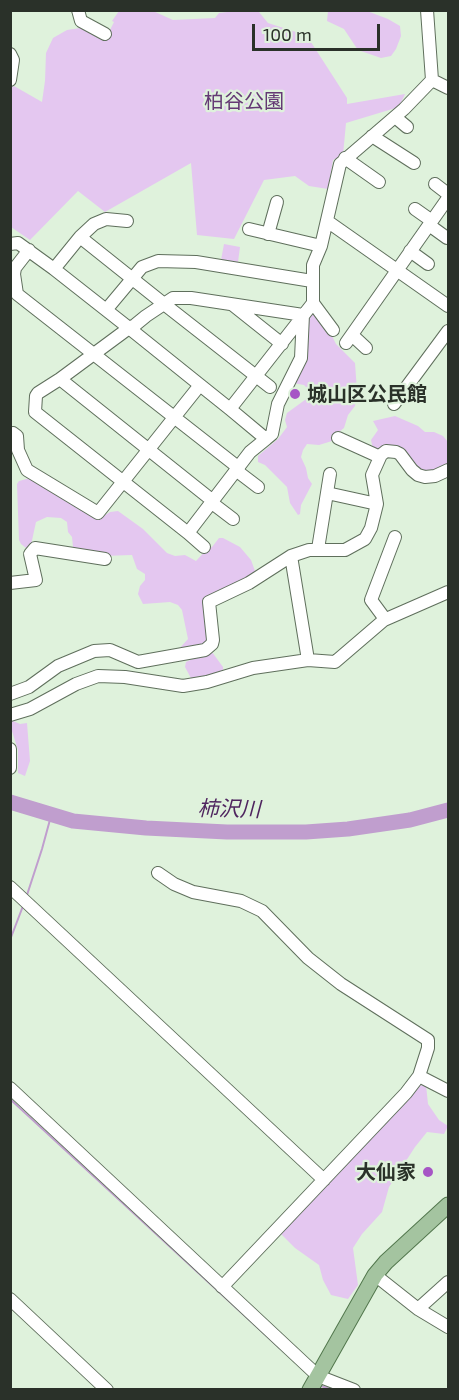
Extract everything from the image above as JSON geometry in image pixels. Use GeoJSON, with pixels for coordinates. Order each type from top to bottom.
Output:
{"type":"FeatureCollection","features":[{"type":"Feature","properties":{"kind":"main road"},"geometry":{"type":"LineString","coordinates":[[315,1382],[375,1275],[448,1205]]}},
{"type":"Feature","properties":{"kind":"street"},"geometry":{"type":"LineString","coordinates":[[78,10],[81,21],[105,34]]}},
{"type":"Feature","properties":{"kind":"street"},"geometry":{"type":"LineString","coordinates":[[427,10],[432,80]]}},
{"type":"Feature","properties":{"kind":"street"},"geometry":{"type":"LineString","coordinates":[[10,54],[13,60],[10,80]]}},
{"type":"Feature","properties":{"kind":"street"},"geometry":{"type":"LineString","coordinates":[[432,80],[448,88]]}},
{"type":"Feature","properties":{"kind":"street"},"geometry":{"type":"LineString","coordinates":[[333,330],[313,303],[312,281],[313,265],[321,246],[336,173],[345,158],[395,117],[432,80]]}},
{"type":"Feature","properties":{"kind":"street"},"geometry":{"type":"LineString","coordinates":[[395,117],[407,127]]}},
{"type":"Feature","properties":{"kind":"street"},"geometry":{"type":"LineString","coordinates":[[372,136],[414,163]]}},
{"type":"Feature","properties":{"kind":"street"},"geometry":{"type":"LineString","coordinates":[[345,158],[379,182]]}},
{"type":"Feature","properties":{"kind":"street"},"geometry":{"type":"LineString","coordinates":[[366,348],[349,339],[448,196],[435,184]]}},
{"type":"Feature","properties":{"kind":"street"},"geometry":{"type":"LineString","coordinates":[[268,234],[277,202]]}},
{"type":"Feature","properties":{"kind":"street"},"geometry":{"type":"LineString","coordinates":[[415,209],[447,238]]}},
{"type":"Feature","properties":{"kind":"street"},"geometry":{"type":"LineString","coordinates":[[54,269],[80,237],[94,224],[106,219],[126,221]]}},
{"type":"Feature","properties":{"kind":"street"},"geometry":{"type":"LineString","coordinates":[[327,220],[448,306]]}},
{"type":"Feature","properties":{"kind":"street"},"geometry":{"type":"LineString","coordinates":[[249,229],[321,246]]}},
{"type":"Feature","properties":{"kind":"street"},"geometry":{"type":"LineString","coordinates":[[80,237],[270,387]]}},
{"type":"Feature","properties":{"kind":"street"},"geometry":{"type":"LineString","coordinates":[[10,244],[18,243],[54,269],[266,439]]}},
{"type":"Feature","properties":{"kind":"street"},"geometry":{"type":"LineString","coordinates":[[29,250],[15,268],[14,298],[175,417],[258,488]]}},
{"type":"Feature","properties":{"kind":"street"},"geometry":{"type":"LineString","coordinates":[[410,251],[428,264]]}},
{"type":"Feature","properties":{"kind":"street"},"geometry":{"type":"LineString","coordinates":[[106,310],[142,267],[158,261],[196,262],[312,281]]}},
{"type":"Feature","properties":{"kind":"street"},"geometry":{"type":"LineString","coordinates":[[204,547],[35,412],[36,396],[173,298],[303,315]]}},
{"type":"Feature","properties":{"kind":"street"},"geometry":{"type":"LineString","coordinates":[[230,409],[313,303]]}},
{"type":"Feature","properties":{"kind":"street"},"geometry":{"type":"LineString","coordinates":[[232,304],[282,344]]}},
{"type":"Feature","properties":{"kind":"street"},"geometry":{"type":"LineString","coordinates":[[188,533],[250,452],[272,434],[278,404],[301,358],[303,315]]}},
{"type":"Feature","properties":{"kind":"street"},"geometry":{"type":"LineString","coordinates":[[394,404],[448,331]]}},
{"type":"Feature","properties":{"kind":"street"},"geometry":{"type":"LineString","coordinates":[[60,379],[233,519]]}},
{"type":"Feature","properties":{"kind":"street"},"geometry":{"type":"LineString","coordinates":[[10,434],[17,436],[18,450],[27,470],[98,513],[200,385]]}},
{"type":"Feature","properties":{"kind":"street"},"geometry":{"type":"LineString","coordinates":[[338,438],[380,458]]}},
{"type":"Feature","properties":{"kind":"street"},"geometry":{"type":"LineString","coordinates":[[10,694],[29,687],[58,666],[93,651],[110,650],[138,662],[205,650],[213,640],[208,602],[249,583],[291,556],[318,549],[345,550],[365,539],[371,528],[376,504],[372,475],[386,451],[400,454],[418,475],[435,476],[448,470]]}},
{"type":"Feature","properties":{"kind":"street"},"geometry":{"type":"LineString","coordinates":[[318,549],[330,474]]}},
{"type":"Feature","properties":{"kind":"street"},"geometry":{"type":"LineString","coordinates":[[327,493],[376,504]]}},
{"type":"Feature","properties":{"kind":"street"},"geometry":{"type":"LineString","coordinates":[[385,619],[371,600],[395,537]]}},
{"type":"Feature","properties":{"kind":"street"},"geometry":{"type":"LineString","coordinates":[[10,583],[36,580],[30,555],[35,548],[105,559]]}},
{"type":"Feature","properties":{"kind":"street"},"geometry":{"type":"LineString","coordinates":[[291,556],[308,660]]}},
{"type":"Feature","properties":{"kind":"street"},"geometry":{"type":"LineString","coordinates":[[10,715],[30,709],[76,684],[98,676],[108,675],[183,686],[207,682],[254,668],[308,660],[335,662],[385,619],[448,592]]}},
{"type":"Feature","properties":{"kind":"street"},"geometry":{"type":"LineString","coordinates":[[10,749],[10,768]]}},
{"type":"Feature","properties":{"kind":"street"},"geometry":{"type":"LineString","coordinates":[[158,873],[174,884],[194,892],[241,901],[262,910],[308,958],[333,978],[428,1040],[428,1048],[419,1076],[390,1111],[222,1287]]}},
{"type":"Feature","properties":{"kind":"street"},"geometry":{"type":"LineString","coordinates":[[10,887],[324,1180]]}},
{"type":"Feature","properties":{"kind":"street"},"geometry":{"type":"LineString","coordinates":[[419,1076],[448,1091]]}},
{"type":"Feature","properties":{"kind":"street"},"geometry":{"type":"LineString","coordinates":[[10,1088],[222,1287],[315,1382],[354,1389]]}},
{"type":"Feature","properties":{"kind":"street"},"geometry":{"type":"LineString","coordinates":[[375,1275],[418,1309],[445,1325],[448,1334]]}},
{"type":"Feature","properties":{"kind":"street"},"geometry":{"type":"LineString","coordinates":[[418,1309],[448,1282]]}},
{"type":"Feature","properties":{"kind":"street"},"geometry":{"type":"LineString","coordinates":[[10,1299],[107,1389]]}},
{"type":"Feature","properties":{"kind":"green space","name":"柏谷公園"},"geometry":{"type":"Polygon","coordinates":[[[119,11],[153,11],[173,20],[215,18],[219,13],[235,11],[259,12],[268,23],[309,39],[347,98],[347,104],[405,94],[399,107],[346,123],[343,155],[333,160],[328,189],[309,186],[295,176],[264,180],[234,239],[197,235],[191,163],[105,212],[78,191],[30,240],[11,227],[11,88],[14,86],[42,102],[46,53],[53,38],[67,30],[80,28],[106,38],[114,22],[112,21],[119,11]]]}},
{"type":"Feature","properties":{"kind":"green space"},"geometry":{"type":"Polygon","coordinates":[[[328,11],[367,11],[388,19],[400,26],[401,36],[396,49],[391,56],[381,58],[358,50],[344,29],[327,21],[328,11]]]}},
{"type":"Feature","properties":{"kind":"green space"},"geometry":{"type":"Polygon","coordinates":[[[224,244],[240,247],[238,262],[221,260],[224,244]]]}},
{"type":"Feature","properties":{"kind":"green space"},"geometry":{"type":"Polygon","coordinates":[[[314,312],[330,332],[336,344],[355,363],[357,391],[355,406],[348,415],[344,428],[335,435],[332,441],[319,445],[307,444],[303,450],[301,457],[312,484],[298,515],[290,503],[287,487],[265,465],[258,462],[258,456],[278,439],[287,427],[285,420],[287,413],[309,397],[309,390],[304,385],[293,383],[304,367],[309,337],[306,320],[307,315],[314,312]]]}},
{"type":"Feature","properties":{"kind":"green space"},"geometry":{"type":"Polygon","coordinates":[[[395,416],[418,426],[425,432],[434,432],[443,436],[448,442],[448,465],[429,473],[415,467],[404,451],[373,449],[371,440],[378,430],[373,421],[395,416]]]}},
{"type":"Feature","properties":{"kind":"green space"},"geometry":{"type":"Polygon","coordinates":[[[30,478],[102,517],[110,512],[118,511],[143,529],[167,553],[175,556],[185,555],[196,561],[219,538],[223,538],[240,547],[251,560],[255,571],[253,575],[214,594],[209,636],[205,647],[177,651],[188,639],[182,610],[178,605],[170,602],[143,604],[138,594],[145,580],[145,574],[137,569],[132,555],[103,556],[77,552],[68,532],[67,522],[61,518],[47,517],[36,522],[31,545],[26,548],[21,544],[17,484],[19,481],[30,478]]]}},
{"type":"Feature","properties":{"kind":"green space"},"geometry":{"type":"Polygon","coordinates":[[[209,651],[212,652],[223,670],[219,674],[192,680],[185,667],[186,662],[209,651]]]}},
{"type":"Feature","properties":{"kind":"green space"},"geometry":{"type":"Polygon","coordinates":[[[11,720],[20,724],[27,723],[30,761],[25,776],[18,773],[18,750],[11,728],[11,720]]]}},
{"type":"Feature","properties":{"kind":"green space"},"geometry":{"type":"Polygon","coordinates":[[[426,1085],[428,1104],[439,1120],[448,1126],[444,1134],[427,1132],[415,1147],[389,1187],[382,1212],[353,1248],[358,1285],[348,1299],[331,1295],[323,1280],[319,1265],[295,1248],[279,1232],[411,1086],[426,1085]]]}},
{"type":"Feature","properties":{"kind":"waterway","name":"柿沢川"},"geometry":{"type":"LineString","coordinates":[[10,802],[73,821],[227,832],[306,832],[348,829],[410,820],[448,810]]}},
{"type":"Feature","properties":{"kind":"waterway"},"geometry":{"type":"LineString","coordinates":[[26,898],[51,816]]}},
{"type":"Feature","properties":{"kind":"waterway"},"geometry":{"type":"LineString","coordinates":[[10,940],[23,906]]}},
{"type":"Feature","properties":{"kind":"waterway"},"geometry":{"type":"LineString","coordinates":[[10,1099],[284,1352]]}},
{"type":"Feature","properties":{"kind":"waterway"},"geometry":{"type":"LineString","coordinates":[[318,1385],[333,1390]]}},
{"type":"Feature","properties":{"kind":"place","name":"城山区公民館"},"geometry":{"type":"Point","coordinates":[295,394]}},
{"type":"Feature","properties":{"kind":"place","name":"大仙家"},"geometry":{"type":"Point","coordinates":[428,1172]}}]}
